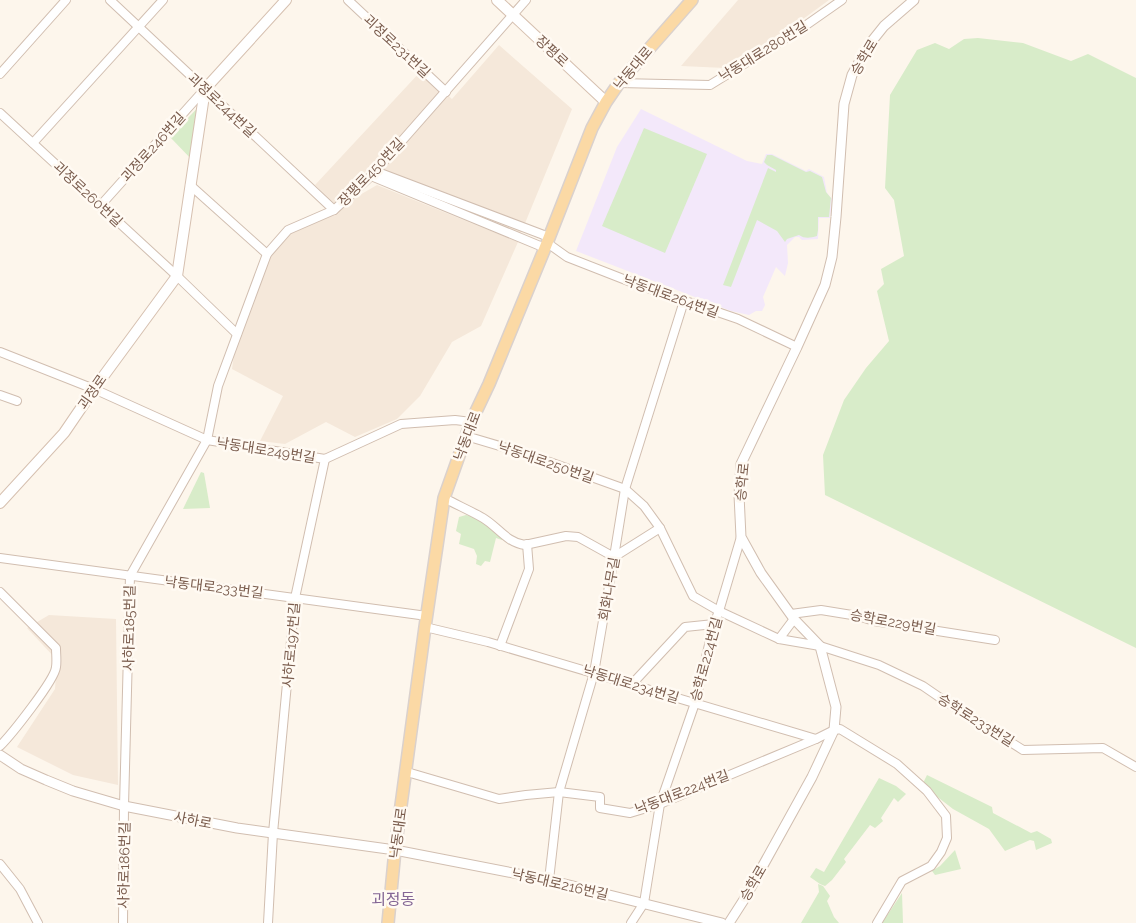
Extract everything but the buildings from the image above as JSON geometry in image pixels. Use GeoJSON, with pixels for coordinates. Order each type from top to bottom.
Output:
{"type":"FeatureCollection","features":[{"type":"Feature","properties":{"kind":"main road"},"geometry":{"type":"LineString","coordinates":[[205,89],[286,0]]}},
{"type":"Feature","properties":{"kind":"main road","name":"장평로"},"geometry":{"type":"LineString","coordinates":[[497,0],[606,102]]}},
{"type":"Feature","properties":{"kind":"main road","name":"낙동대로"},"geometry":{"type":"LineString","coordinates":[[388,923],[426,622],[444,498],[471,422],[489,384],[592,128],[619,83],[692,0]]}},
{"type":"Feature","properties":{"kind":"main road","name":"괴정로"},"geometry":{"type":"LineString","coordinates":[[0,503],[64,433],[177,276],[205,89]]}},
{"type":"Feature","properties":{"kind":"street"},"geometry":{"type":"LineString","coordinates":[[0,74],[66,0]]}},
{"type":"Feature","properties":{"kind":"street","name":"괴정로244번길"},"geometry":{"type":"LineString","coordinates":[[110,0],[334,210]]}},
{"type":"Feature","properties":{"kind":"street"},"geometry":{"type":"LineString","coordinates":[[33,143],[163,0]]}},
{"type":"Feature","properties":{"kind":"street","name":"괴정로231번길"},"geometry":{"type":"LineString","coordinates":[[348,0],[446,92]]}},
{"type":"Feature","properties":{"kind":"street","name":"장평로450번길"},"geometry":{"type":"LineString","coordinates":[[207,440],[218,386],[266,254],[288,230],[334,210],[373,174],[526,0]]}},
{"type":"Feature","properties":{"kind":"street","name":"낙동대로280번길"},"geometry":{"type":"LineString","coordinates":[[619,83],[710,84],[802,28],[842,0]]}},
{"type":"Feature","properties":{"kind":"street","name":"승학로"},"geometry":{"type":"LineString","coordinates":[[729,923],[746,898],[812,777],[834,730],[836,707],[820,646],[793,616],[761,573],[741,538],[738,494],[741,464],[825,285],[832,257],[844,104],[852,75],[868,46],[884,26],[914,0]]}},
{"type":"Feature","properties":{"kind":"street","name":"괴정로246번길"},"geometry":{"type":"LineString","coordinates":[[100,206],[205,89]]}},
{"type":"Feature","properties":{"kind":"street","name":"괴정로260번길"},"geometry":{"type":"LineString","coordinates":[[0,113],[177,276]]}},
{"type":"Feature","properties":{"kind":"street"},"geometry":{"type":"LineString","coordinates":[[373,174],[547,242]]}},
{"type":"Feature","properties":{"kind":"street"},"geometry":{"type":"LineString","coordinates":[[373,174],[547,242]]}},
{"type":"Feature","properties":{"kind":"street"},"geometry":{"type":"LineString","coordinates":[[190,185],[266,254]]}},
{"type":"Feature","properties":{"kind":"street","name":"낙동대로264번길"},"geometry":{"type":"LineString","coordinates":[[547,242],[567,257],[636,284],[738,319],[797,347]]}},
{"type":"Feature","properties":{"kind":"street"},"geometry":{"type":"LineString","coordinates":[[177,276],[237,334]]}},
{"type":"Feature","properties":{"kind":"street","name":"회화나무길"},"geometry":{"type":"LineString","coordinates":[[549,880],[559,792],[594,673],[625,489],[684,301]]}},
{"type":"Feature","properties":{"kind":"street","name":"낙동대로249번길"},"geometry":{"type":"LineString","coordinates":[[0,352],[94,389],[207,440],[325,459],[402,424],[455,420],[471,422]]}},
{"type":"Feature","properties":{"kind":"street"},"geometry":{"type":"LineString","coordinates":[[0,395],[17,401]]}},
{"type":"Feature","properties":{"kind":"street","name":"낙동대로250번길"},"geometry":{"type":"LineString","coordinates":[[466,436],[530,455],[625,489]]}},
{"type":"Feature","properties":{"kind":"street","name":"사하로185번길"},"geometry":{"type":"LineString","coordinates":[[124,806],[130,576],[207,440]]}},
{"type":"Feature","properties":{"kind":"street","name":"사하로197번길"},"geometry":{"type":"LineString","coordinates":[[268,923],[273,834],[295,598],[325,459]]}},
{"type":"Feature","properties":{"kind":"street","name":"승학로233번길"},"geometry":{"type":"LineString","coordinates":[[625,489],[644,506],[660,528],[693,596],[719,611],[779,639],[820,646],[879,665],[923,686],[1023,750],[1103,748],[1136,767]]}},
{"type":"Feature","properties":{"kind":"street"},"geometry":{"type":"LineString","coordinates":[[444,498],[484,518],[506,537],[518,544],[566,536],[578,537],[614,557],[660,528]]}},
{"type":"Feature","properties":{"kind":"street","name":"승학로224번길"},"geometry":{"type":"LineString","coordinates":[[631,923],[644,903],[660,804],[695,703],[714,624],[741,538]]}},
{"type":"Feature","properties":{"kind":"street"},"geometry":{"type":"LineString","coordinates":[[500,646],[528,569],[527,544]]}},
{"type":"Feature","properties":{"kind":"street","name":"낙동대로233번길"},"geometry":{"type":"LineString","coordinates":[[0,558],[295,598],[426,622]]}},
{"type":"Feature","properties":{"kind":"street"},"geometry":{"type":"LineString","coordinates":[[0,592],[56,648],[56,668],[47,686],[0,746]]}},
{"type":"Feature","properties":{"kind":"street","name":"승학로229번길"},"geometry":{"type":"LineString","coordinates":[[793,616],[821,610],[858,616],[874,621],[995,640]]}},
{"type":"Feature","properties":{"kind":"street"},"geometry":{"type":"LineString","coordinates":[[779,639],[793,616]]}},
{"type":"Feature","properties":{"kind":"street","name":"낙동대로234번길"},"geometry":{"type":"LineString","coordinates":[[426,622],[500,646],[816,739]]}},
{"type":"Feature","properties":{"kind":"street"},"geometry":{"type":"LineString","coordinates":[[632,684],[685,627],[714,624]]}},
{"type":"Feature","properties":{"kind":"street"},"geometry":{"type":"LineString","coordinates":[[816,739],[840,729],[897,764],[927,791],[946,816],[948,838],[941,852],[931,866],[902,881],[878,923]]}},
{"type":"Feature","properties":{"kind":"street","name":"낙동대로224번길"},"geometry":{"type":"LineString","coordinates":[[407,772],[499,799],[559,792],[600,797],[600,808],[630,812],[660,804],[816,739]]}},
{"type":"Feature","properties":{"kind":"street","name":"사하로"},"geometry":{"type":"LineString","coordinates":[[0,755],[21,769],[46,780],[73,791],[124,806],[273,834],[396,850]]}},
{"type":"Feature","properties":{"kind":"street","name":"사하로186번길"},"geometry":{"type":"LineString","coordinates":[[123,923],[124,806]]}},
{"type":"Feature","properties":{"kind":"street","name":"낙동대로216번길"},"geometry":{"type":"LineString","coordinates":[[396,850],[549,880],[722,923]]}},
{"type":"Feature","properties":{"kind":"street"},"geometry":{"type":"LineString","coordinates":[[0,864],[20,889],[38,923]]}},
{"type":"Feature","properties":{"kind":"shaded area"},"geometry":{"type":"Polygon","coordinates":[[[738,0],[829,0],[799,22],[725,68],[681,66],[738,0]]]}},
{"type":"Feature","properties":{"kind":"shaded area"},"geometry":{"type":"Polygon","coordinates":[[[499,45],[572,109],[521,233],[366,171],[335,204],[315,185],[421,71],[452,99],[499,45]]]}},
{"type":"Feature","properties":{"kind":"shaded area"},"geometry":{"type":"Polygon","coordinates":[[[641,109],[747,161],[762,164],[766,154],[772,154],[806,171],[809,169],[824,177],[827,193],[832,199],[830,218],[819,218],[818,239],[802,240],[799,237],[795,237],[787,245],[788,263],[785,276],[776,267],[763,297],[765,305],[762,311],[756,311],[749,315],[731,311],[576,251],[617,147],[641,109]]]}},
{"type":"Feature","properties":{"kind":"shaded area"},"geometry":{"type":"Polygon","coordinates":[[[377,185],[518,242],[481,326],[452,342],[420,396],[397,419],[355,437],[326,422],[285,444],[260,441],[283,396],[232,369],[237,334],[267,254],[288,230],[334,210],[377,185]]]}},
{"type":"Feature","properties":{"kind":"shaded area"},"geometry":{"type":"Polygon","coordinates":[[[49,615],[116,619],[118,785],[73,775],[17,747],[55,689],[57,660],[27,628],[49,615]]]}},
{"type":"Feature","properties":{"kind":"green space"},"geometry":{"type":"Polygon","coordinates":[[[978,38],[1023,43],[1071,61],[1088,54],[1136,78],[1136,648],[825,495],[823,455],[844,400],[866,368],[889,341],[877,291],[884,284],[881,269],[904,256],[894,200],[885,188],[890,95],[917,50],[935,43],[949,49],[964,39],[978,38]]]}},
{"type":"Feature","properties":{"kind":"green space"},"geometry":{"type":"Polygon","coordinates":[[[206,99],[195,163],[170,137],[206,99]]]}},
{"type":"Feature","properties":{"kind":"green space"},"geometry":{"type":"Polygon","coordinates":[[[644,128],[707,154],[665,253],[602,226],[644,128]]]}},
{"type":"Feature","properties":{"kind":"green space"},"geometry":{"type":"Polygon","coordinates":[[[767,155],[772,155],[806,172],[810,171],[822,177],[826,192],[831,198],[829,217],[818,217],[817,236],[808,238],[799,235],[787,239],[785,242],[777,231],[757,220],[731,287],[723,285],[768,168],[776,172],[776,170],[764,162],[767,155]]]}},
{"type":"Feature","properties":{"kind":"green space"},"geometry":{"type":"Polygon","coordinates":[[[201,472],[204,473],[210,508],[183,509],[201,472]]]}},
{"type":"Feature","properties":{"kind":"green space"},"geometry":{"type":"Polygon","coordinates":[[[466,515],[481,520],[502,537],[502,540],[496,538],[490,562],[485,561],[481,566],[476,564],[477,556],[474,549],[459,544],[461,534],[456,531],[459,517],[466,515]]]}},
{"type":"Feature","properties":{"kind":"green space"},"geometry":{"type":"Polygon","coordinates":[[[927,775],[992,807],[993,813],[1031,833],[1037,831],[1051,839],[1052,843],[1036,850],[1034,841],[1030,840],[1005,851],[989,829],[953,809],[922,785],[927,775]]]}},
{"type":"Feature","properties":{"kind":"green space"},"geometry":{"type":"Polygon","coordinates":[[[879,778],[896,786],[906,794],[898,802],[894,798],[881,818],[883,821],[875,828],[870,825],[844,859],[846,862],[832,880],[825,886],[820,884],[810,877],[816,868],[824,872],[879,778]]]}},
{"type":"Feature","properties":{"kind":"green space"},"geometry":{"type":"Polygon","coordinates":[[[955,850],[961,869],[935,875],[932,871],[940,866],[955,850]]]}},
{"type":"Feature","properties":{"kind":"green space"},"geometry":{"type":"Polygon","coordinates":[[[818,884],[823,886],[830,896],[827,901],[834,917],[839,923],[801,923],[819,892],[818,884]]]}},
{"type":"Feature","properties":{"kind":"green space"},"geometry":{"type":"Polygon","coordinates":[[[902,893],[903,923],[882,923],[902,893]]]}},
{"type":"Feature","properties":{"kind":"district","name":"괴정동"},"geometry":{"type":"Point","coordinates":[393,899]}}]}
